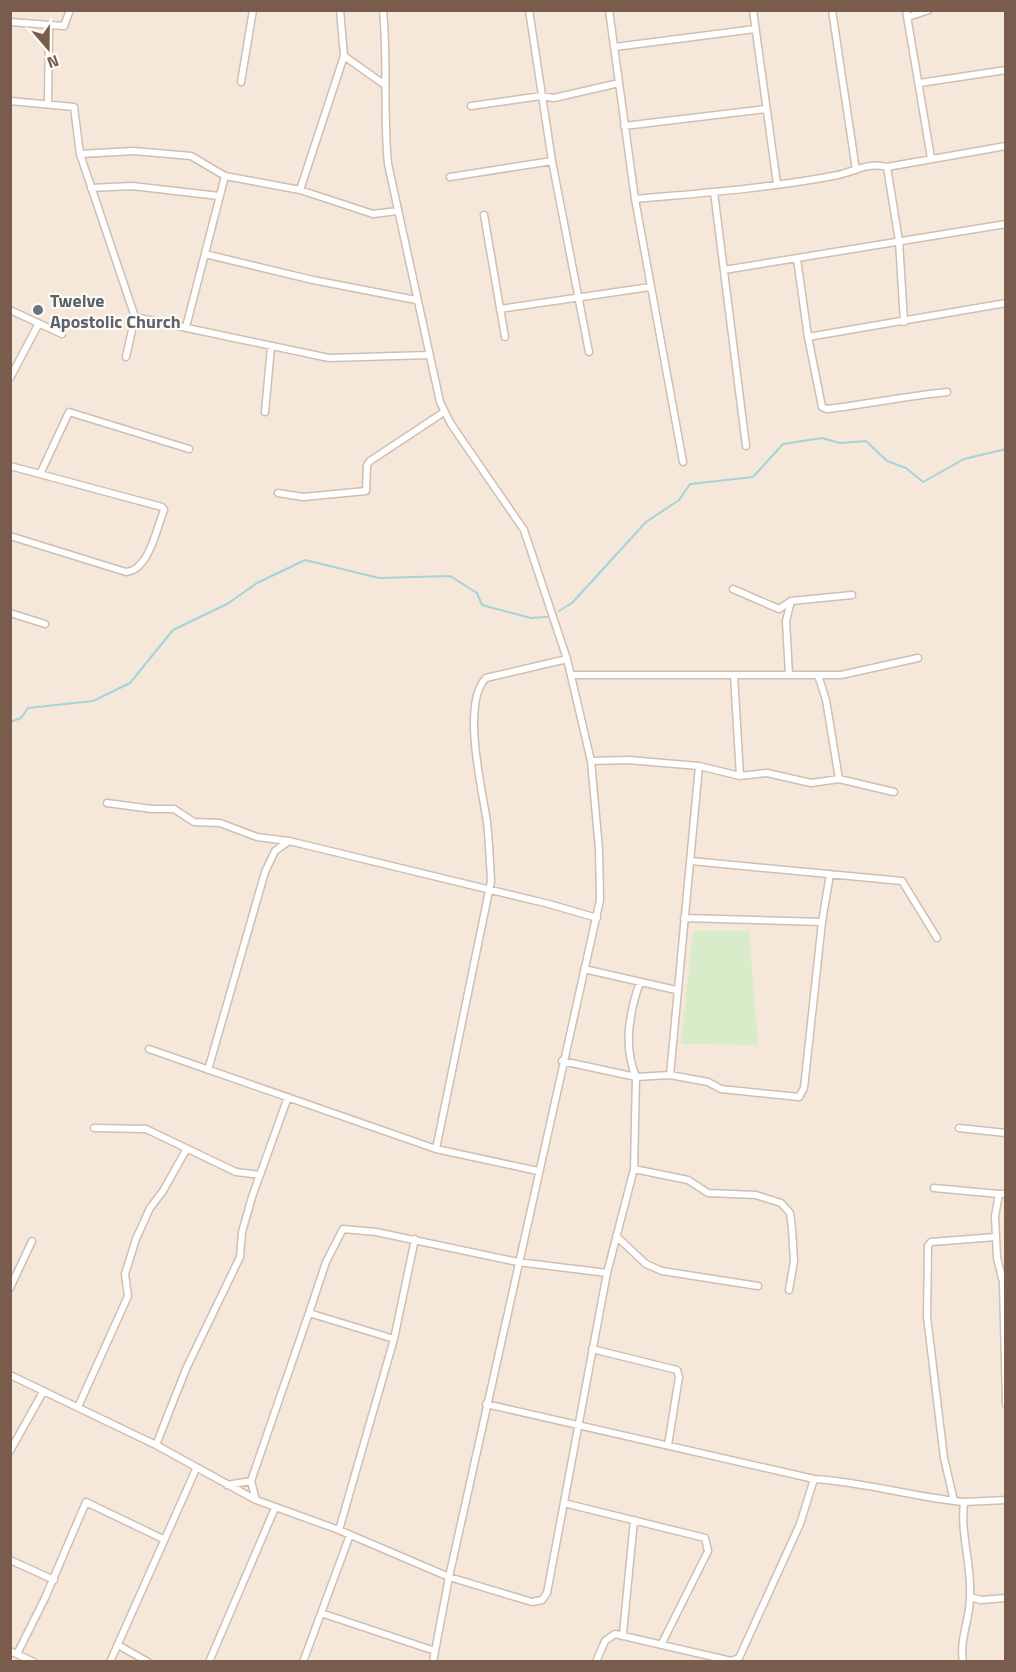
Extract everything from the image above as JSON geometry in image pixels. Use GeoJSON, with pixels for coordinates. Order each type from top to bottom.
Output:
{"type":"FeatureCollection","features":[{"type":"Feature","properties":{"kind":"street"},"geometry":{"type":"LineString","coordinates":[[10,22],[50,26],[66,25],[70,10]]}},
{"type":"Feature","properties":{"kind":"street"},"geometry":{"type":"LineString","coordinates":[[241,82],[253,10]]}},
{"type":"Feature","properties":{"kind":"street"},"geometry":{"type":"LineString","coordinates":[[300,190],[344,56],[340,10]]}},
{"type":"Feature","properties":{"kind":"street"},"geometry":{"type":"LineString","coordinates":[[383,10],[387,66],[385,85],[388,165],[429,355],[444,412],[524,530],[535,556],[567,659],[591,761],[600,875],[597,918],[562,1061],[486,1404],[448,1577],[433,1662]]}},
{"type":"Feature","properties":{"kind":"street"},"geometry":{"type":"LineString","coordinates":[[529,10],[552,161],[589,352]]}},
{"type":"Feature","properties":{"kind":"street"},"geometry":{"type":"LineString","coordinates":[[609,10],[635,199],[683,462]]}},
{"type":"Feature","properties":{"kind":"street"},"geometry":{"type":"LineString","coordinates":[[753,10],[777,184]]}},
{"type":"Feature","properties":{"kind":"street"},"geometry":{"type":"LineString","coordinates":[[832,10],[856,170]]}},
{"type":"Feature","properties":{"kind":"street"},"geometry":{"type":"LineString","coordinates":[[929,10],[907,14],[931,158]]}},
{"type":"Feature","properties":{"kind":"street"},"geometry":{"type":"LineString","coordinates":[[48,103],[50,26]]}},
{"type":"Feature","properties":{"kind":"street"},"geometry":{"type":"LineString","coordinates":[[615,47],[755,29]]}},
{"type":"Feature","properties":{"kind":"street"},"geometry":{"type":"LineString","coordinates":[[344,56],[385,85]]}},
{"type":"Feature","properties":{"kind":"street"},"geometry":{"type":"LineString","coordinates":[[920,83],[1005,70]]}},
{"type":"Feature","properties":{"kind":"street"},"geometry":{"type":"LineString","coordinates":[[471,106],[541,96],[554,98],[620,83]]}},
{"type":"Feature","properties":{"kind":"street"},"geometry":{"type":"LineString","coordinates":[[10,101],[74,106],[80,154],[135,317],[126,357]]}},
{"type":"Feature","properties":{"kind":"street"},"geometry":{"type":"LineString","coordinates":[[624,126],[766,109]]}},
{"type":"Feature","properties":{"kind":"street"},"geometry":{"type":"LineString","coordinates":[[635,199],[777,184],[873,165],[887,167],[1005,146]]}},
{"type":"Feature","properties":{"kind":"street"},"geometry":{"type":"LineString","coordinates":[[80,154],[134,151],[191,156],[225,176],[300,190],[373,214],[397,211]]}},
{"type":"Feature","properties":{"kind":"street"},"geometry":{"type":"LineString","coordinates":[[450,177],[552,161]]}},
{"type":"Feature","properties":{"kind":"street"},"geometry":{"type":"LineString","coordinates":[[887,167],[899,240],[904,322]]}},
{"type":"Feature","properties":{"kind":"street"},"geometry":{"type":"LineString","coordinates":[[186,327],[225,176]]}},
{"type":"Feature","properties":{"kind":"street"},"geometry":{"type":"LineString","coordinates":[[91,188],[132,186],[219,196]]}},
{"type":"Feature","properties":{"kind":"street"},"geometry":{"type":"LineString","coordinates":[[714,192],[746,446]]}},
{"type":"Feature","properties":{"kind":"street"},"geometry":{"type":"LineString","coordinates":[[484,215],[505,337]]}},
{"type":"Feature","properties":{"kind":"street"},"geometry":{"type":"LineString","coordinates":[[724,270],[1005,224]]}},
{"type":"Feature","properties":{"kind":"street"},"geometry":{"type":"LineString","coordinates":[[205,254],[314,280],[416,300]]}},
{"type":"Feature","properties":{"kind":"street"},"geometry":{"type":"LineString","coordinates":[[797,259],[808,337],[822,404],[825,408],[947,392]]}},
{"type":"Feature","properties":{"kind":"street"},"geometry":{"type":"LineString","coordinates":[[500,309],[650,287]]}},
{"type":"Feature","properties":{"kind":"street"},"geometry":{"type":"LineString","coordinates":[[808,337],[1005,303]]}},
{"type":"Feature","properties":{"kind":"street"},"geometry":{"type":"LineString","coordinates":[[10,310],[38,325],[62,334]]}},
{"type":"Feature","properties":{"kind":"street"},"geometry":{"type":"LineString","coordinates":[[135,317],[329,358],[429,355]]}},
{"type":"Feature","properties":{"kind":"street"},"geometry":{"type":"LineString","coordinates":[[10,378],[38,325]]}},
{"type":"Feature","properties":{"kind":"street"},"geometry":{"type":"LineString","coordinates":[[265,412],[271,347]]}},
{"type":"Feature","properties":{"kind":"street"},"geometry":{"type":"LineString","coordinates":[[41,472],[69,412],[189,449]]}},
{"type":"Feature","properties":{"kind":"street"},"geometry":{"type":"LineString","coordinates":[[278,493],[303,497],[366,491],[367,465],[370,461],[444,412]]}},
{"type":"Feature","properties":{"kind":"street"},"geometry":{"type":"LineString","coordinates":[[10,466],[41,472],[162,507],[164,510],[142,566],[126,572],[10,536]]}},
{"type":"Feature","properties":{"kind":"street"},"geometry":{"type":"LineString","coordinates":[[733,589],[778,609],[791,601],[852,595]]}},
{"type":"Feature","properties":{"kind":"street"},"geometry":{"type":"LineString","coordinates":[[789,675],[786,621],[791,601]]}},
{"type":"Feature","properties":{"kind":"street"},"geometry":{"type":"LineString","coordinates":[[10,613],[45,624]]}},
{"type":"Feature","properties":{"kind":"street"},"geometry":{"type":"LineString","coordinates":[[571,675],[853,674],[918,658]]}},
{"type":"Feature","properties":{"kind":"street"},"geometry":{"type":"LineString","coordinates":[[436,1149],[489,890],[490,856],[476,760],[474,720],[481,683],[486,678],[567,659]]}},
{"type":"Feature","properties":{"kind":"street"},"geometry":{"type":"LineString","coordinates":[[734,675],[740,776]]}},
{"type":"Feature","properties":{"kind":"street"},"geometry":{"type":"LineString","coordinates":[[818,675],[826,700],[839,778]]}},
{"type":"Feature","properties":{"kind":"street"},"geometry":{"type":"LineString","coordinates":[[591,761],[628,760],[699,766],[740,776],[767,773],[811,783],[839,778],[894,792]]}},
{"type":"Feature","properties":{"kind":"street"},"geometry":{"type":"LineString","coordinates":[[669,1075],[699,766]]}},
{"type":"Feature","properties":{"kind":"street"},"geometry":{"type":"LineString","coordinates":[[107,803],[152,810],[174,809],[194,822],[220,823],[270,839],[289,841],[597,918]]}},
{"type":"Feature","properties":{"kind":"street"},"geometry":{"type":"LineString","coordinates":[[270,839],[275,851]]}},
{"type":"Feature","properties":{"kind":"street"},"geometry":{"type":"LineString","coordinates":[[208,1070],[266,872],[275,851],[289,841]]}},
{"type":"Feature","properties":{"kind":"street"},"geometry":{"type":"LineString","coordinates":[[691,861],[902,881],[937,938]]}},
{"type":"Feature","properties":{"kind":"street"},"geometry":{"type":"LineString","coordinates":[[562,1061],[636,1077],[669,1075],[708,1082],[721,1089],[770,1096],[800,1097],[804,1088],[822,922],[830,874]]}},
{"type":"Feature","properties":{"kind":"street"},"geometry":{"type":"LineString","coordinates":[[684,918],[822,922]]}},
{"type":"Feature","properties":{"kind":"street"},"geometry":{"type":"LineString","coordinates":[[584,969],[676,990]]}},
{"type":"Feature","properties":{"kind":"street"},"geometry":{"type":"LineString","coordinates":[[10,1375],[156,1445],[196,1470],[256,1500],[339,1530],[448,1577],[532,1602],[542,1600],[547,1593],[607,1274],[634,1169],[636,1077],[630,1064],[628,1038],[629,1021],[640,982]]}},
{"type":"Feature","properties":{"kind":"street"},"geometry":{"type":"LineString","coordinates":[[149,1049],[436,1149],[538,1171]]}},
{"type":"Feature","properties":{"kind":"street"},"geometry":{"type":"LineString","coordinates":[[156,1445],[186,1369],[240,1257],[242,1232],[288,1097]]}},
{"type":"Feature","properties":{"kind":"street"},"geometry":{"type":"LineString","coordinates":[[94,1128],[137,1127],[236,1172],[260,1175]]}},
{"type":"Feature","properties":{"kind":"street"},"geometry":{"type":"LineString","coordinates":[[959,1128],[1005,1132]]}},
{"type":"Feature","properties":{"kind":"street"},"geometry":{"type":"LineString","coordinates":[[78,1407],[128,1296],[124,1274],[136,1239],[150,1208],[163,1191],[186,1150]]}},
{"type":"Feature","properties":{"kind":"street"},"geometry":{"type":"LineString","coordinates":[[634,1169],[688,1180],[708,1193],[731,1192],[756,1195],[781,1203],[790,1213],[792,1229],[794,1261],[789,1290]]}},
{"type":"Feature","properties":{"kind":"street"},"geometry":{"type":"LineString","coordinates":[[934,1188],[1002,1194],[995,1216],[997,1258],[1003,1282],[1005,1404]]}},
{"type":"Feature","properties":{"kind":"street"},"geometry":{"type":"LineString","coordinates":[[256,1500],[251,1481],[326,1262],[344,1229],[415,1239],[518,1262],[607,1274]]}},
{"type":"Feature","properties":{"kind":"street"},"geometry":{"type":"LineString","coordinates":[[616,1236],[646,1264],[662,1271],[758,1286]]}},
{"type":"Feature","properties":{"kind":"street"},"geometry":{"type":"LineString","coordinates":[[954,1501],[944,1458],[927,1317],[928,1246],[931,1242],[943,1240],[996,1237]]}},
{"type":"Feature","properties":{"kind":"street"},"geometry":{"type":"LineString","coordinates":[[339,1530],[394,1339],[415,1239]]}},
{"type":"Feature","properties":{"kind":"street"},"geometry":{"type":"LineString","coordinates":[[10,1288],[32,1241]]}},
{"type":"Feature","properties":{"kind":"street"},"geometry":{"type":"LineString","coordinates":[[309,1313],[394,1339]]}},
{"type":"Feature","properties":{"kind":"street"},"geometry":{"type":"LineString","coordinates":[[592,1349],[677,1370],[679,1377],[668,1445]]}},
{"type":"Feature","properties":{"kind":"street"},"geometry":{"type":"LineString","coordinates":[[10,1452],[43,1392]]}},
{"type":"Feature","properties":{"kind":"street"},"geometry":{"type":"LineString","coordinates":[[486,1404],[814,1479],[850,1481],[928,1498],[954,1501],[1005,1500]]}},
{"type":"Feature","properties":{"kind":"street"},"geometry":{"type":"LineString","coordinates":[[110,1662],[163,1539],[196,1470]]}},
{"type":"Feature","properties":{"kind":"street"},"geometry":{"type":"LineString","coordinates":[[596,1662],[605,1641],[615,1634],[662,1643],[731,1661],[739,1658],[800,1524],[814,1479]]}},
{"type":"Feature","properties":{"kind":"street"},"geometry":{"type":"LineString","coordinates":[[227,1485],[251,1481]]}},
{"type":"Feature","properties":{"kind":"street"},"geometry":{"type":"LineString","coordinates":[[34,1662],[24,1660],[14,1652],[54,1580],[86,1502],[163,1539]]}},
{"type":"Feature","properties":{"kind":"street"},"geometry":{"type":"LineString","coordinates":[[963,1662],[961,1640],[968,1624],[970,1597],[969,1561],[962,1526],[964,1502]]}},
{"type":"Feature","properties":{"kind":"street"},"geometry":{"type":"LineString","coordinates":[[564,1503],[705,1539],[708,1551],[662,1643]]}},
{"type":"Feature","properties":{"kind":"street"},"geometry":{"type":"LineString","coordinates":[[209,1662],[275,1508]]}},
{"type":"Feature","properties":{"kind":"street"},"geometry":{"type":"LineString","coordinates":[[623,1634],[634,1520]]}},
{"type":"Feature","properties":{"kind":"street"},"geometry":{"type":"LineString","coordinates":[[303,1662],[350,1535]]}},
{"type":"Feature","properties":{"kind":"street"},"geometry":{"type":"LineString","coordinates":[[10,1560],[54,1580]]}},
{"type":"Feature","properties":{"kind":"street"},"geometry":{"type":"LineString","coordinates":[[970,1597],[981,1600],[1005,1598]]}},
{"type":"Feature","properties":{"kind":"street"},"geometry":{"type":"LineString","coordinates":[[321,1613],[435,1651]]}},
{"type":"Feature","properties":{"kind":"street"},"geometry":{"type":"LineString","coordinates":[[118,1645],[148,1662]]}},
{"type":"Feature","properties":{"kind":"shaded area"},"geometry":{"type":"Polygon","coordinates":[[[11,11],[1005,11],[1005,1661],[11,1661],[11,11]]]}},
{"type":"Feature","properties":{"kind":"green space"},"geometry":{"type":"Polygon","coordinates":[[[693,931],[749,931],[758,1045],[681,1044],[693,931]]]}},
{"type":"Feature","properties":{"kind":"waterway"},"geometry":{"type":"LineString","coordinates":[[559,611],[572,603],[646,522],[679,500],[690,484],[753,477],[783,444],[822,438],[840,443],[866,441],[887,461],[906,468],[923,482],[964,459],[1006,449]]}},
{"type":"Feature","properties":{"kind":"waterway"},"geometry":{"type":"LineString","coordinates":[[10,722],[21,718],[28,708],[93,701],[130,683],[173,630],[227,604],[257,583],[305,560],[379,578],[450,576],[477,593],[482,605],[531,618],[547,617]]}},
{"type":"Feature","properties":{"kind":"place","name":"Twelve Apostolic Church"},"geometry":{"type":"Point","coordinates":[38,310]}}]}
